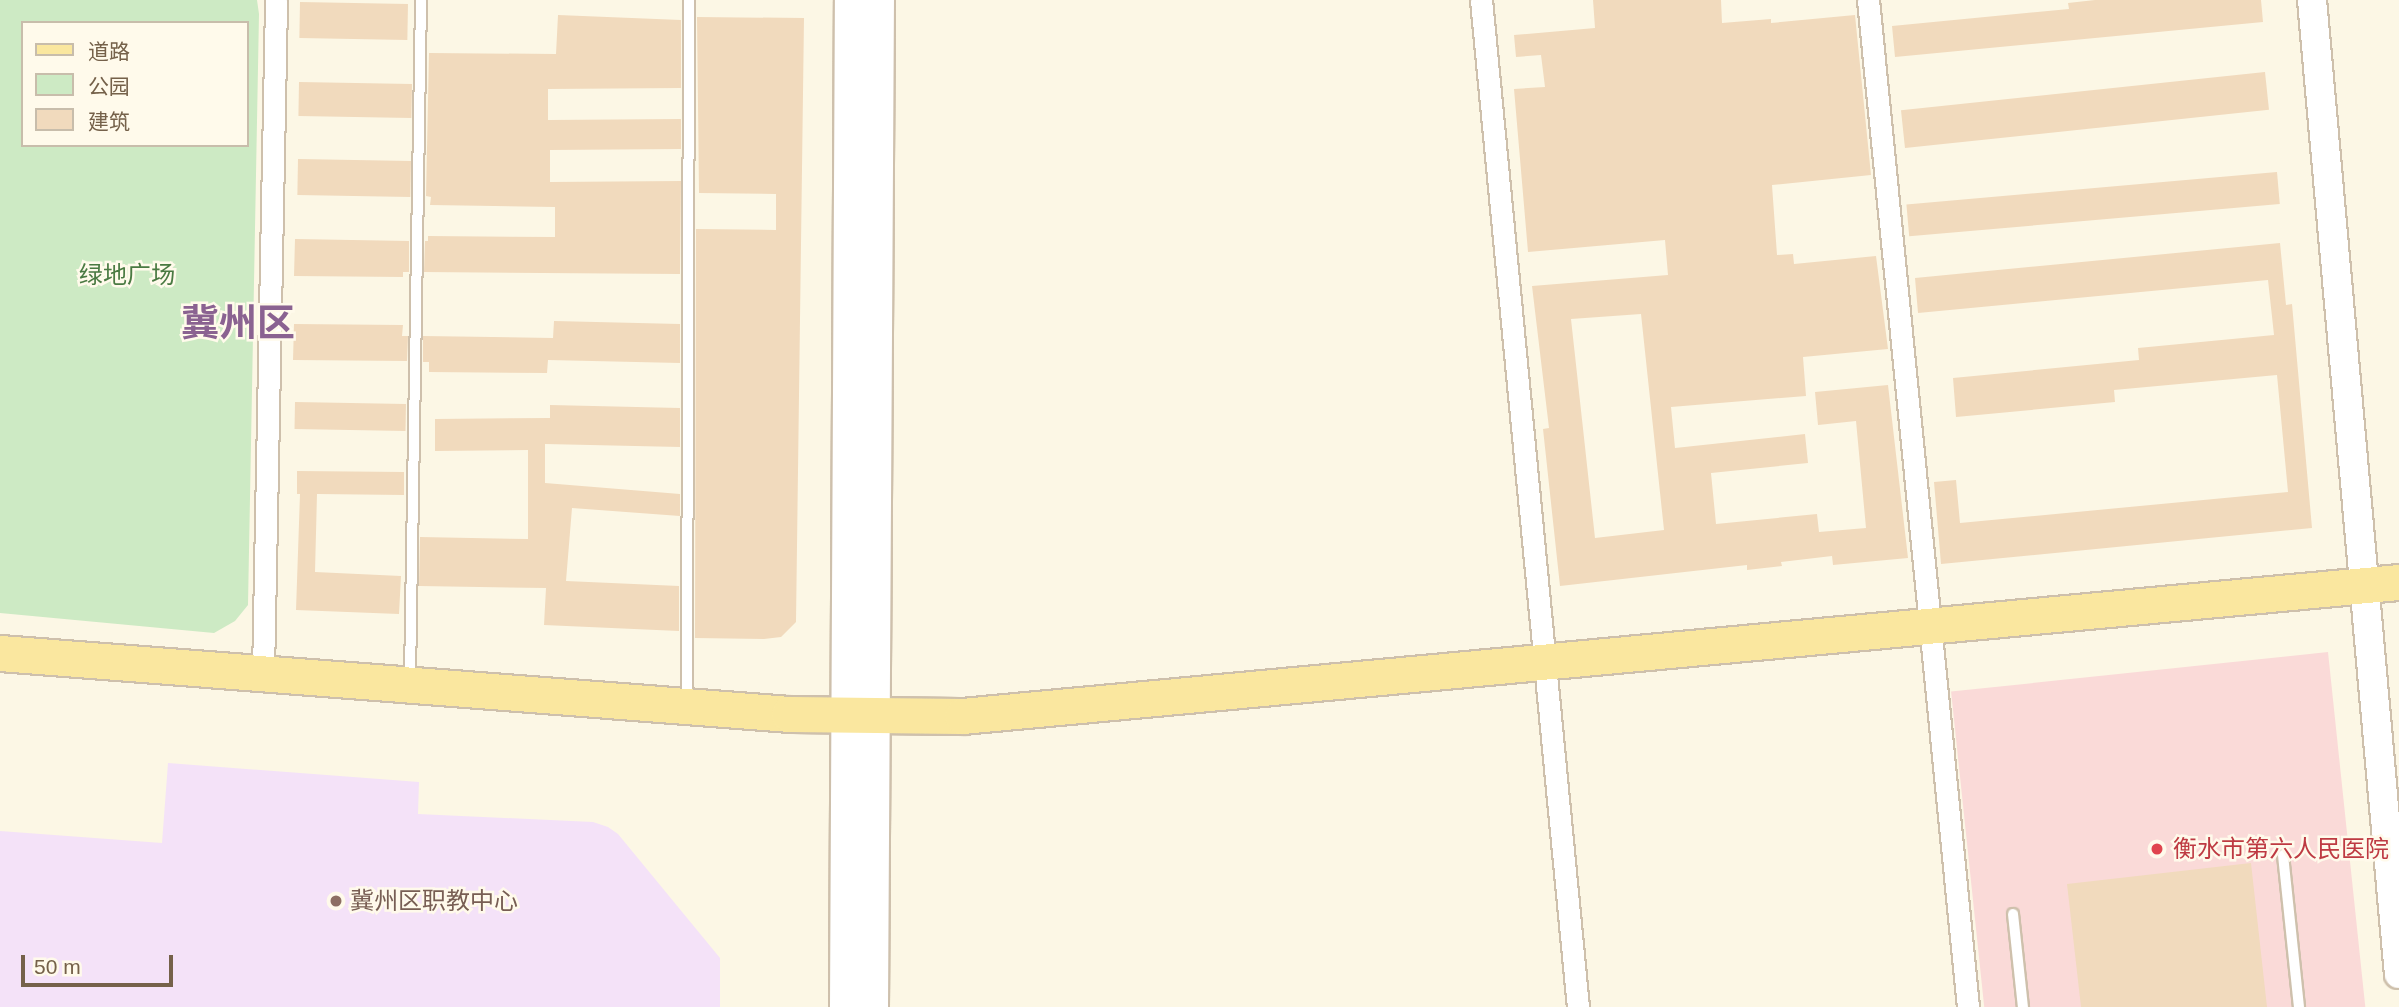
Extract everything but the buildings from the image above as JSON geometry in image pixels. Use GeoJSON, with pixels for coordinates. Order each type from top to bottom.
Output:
{"type":"FeatureCollection","features":[{"type":"Feature","properties":{"kind":"main road"},"geometry":{"type":"LineString","coordinates":[[852,0],[861,717],[872,1007]]}},
{"type":"Feature","properties":{"kind":"main road"},"geometry":{"type":"LineString","coordinates":[[846,1007],[861,717],[878,0]]}},
{"type":"Feature","properties":{"kind":"main road"},"geometry":{"type":"LineString","coordinates":[[0,653],[687,706],[861,717],[962,716],[2399,582]]}},
{"type":"Feature","properties":{"kind":"street"},"geometry":{"type":"LineString","coordinates":[[263,673],[276,0]]}},
{"type":"Feature","properties":{"kind":"street"},"geometry":{"type":"LineString","coordinates":[[1481,0],[1547,661],[1578,1007]]}},
{"type":"Feature","properties":{"kind":"street"},"geometry":{"type":"LineString","coordinates":[[1868,0],[1968,1007]]}},
{"type":"Feature","properties":{"kind":"street"},"geometry":{"type":"LineString","coordinates":[[2312,0],[2399,974]]}},
{"type":"Feature","properties":{"kind":"lane"},"geometry":{"type":"LineString","coordinates":[[410,685],[421,0]]}},
{"type":"Feature","properties":{"kind":"lane"},"geometry":{"type":"LineString","coordinates":[[687,706],[689,0]]}},
{"type":"Feature","properties":{"kind":"lane"},"geometry":{"type":"LineString","coordinates":[[2283,855],[2298,1007]]}},
{"type":"Feature","properties":{"kind":"lane"},"geometry":{"type":"LineString","coordinates":[[2013,914],[2023,1007]]}},
{"type":"Feature","properties":{"kind":"shaded area","name":"衡水市第六人民医院"},"geometry":{"type":"Polygon","coordinates":[[[2328,652],[2365,1007],[1984,1007],[1951,692],[2328,652]]]}},
{"type":"Feature","properties":{"kind":"shaded area","name":"冀州区职教中心"},"geometry":{"type":"Polygon","coordinates":[[[168,763],[419,782],[418,814],[593,822],[608,827],[618,834],[720,958],[720,1007],[0,1007],[0,831],[162,843],[168,763]]]}},
{"type":"Feature","properties":{"kind":"green space","name":"绿地广场"},"geometry":{"type":"Polygon","coordinates":[[[0,0],[257,0],[259,14],[248,605],[235,621],[214,633],[0,613],[0,0]]]}},
{"type":"Feature","properties":{"kind":"place","name":"衡水市第六人民医院"},"geometry":{"type":"Point","coordinates":[2157,849]}},
{"type":"Feature","properties":{"kind":"place","name":"冀州区职教中心"},"geometry":{"type":"Point","coordinates":[336,901]}},
{"type":"Feature","properties":{"kind":"district","name":"冀州区"},"geometry":{"type":"Point","coordinates":[238,324]}}]}
